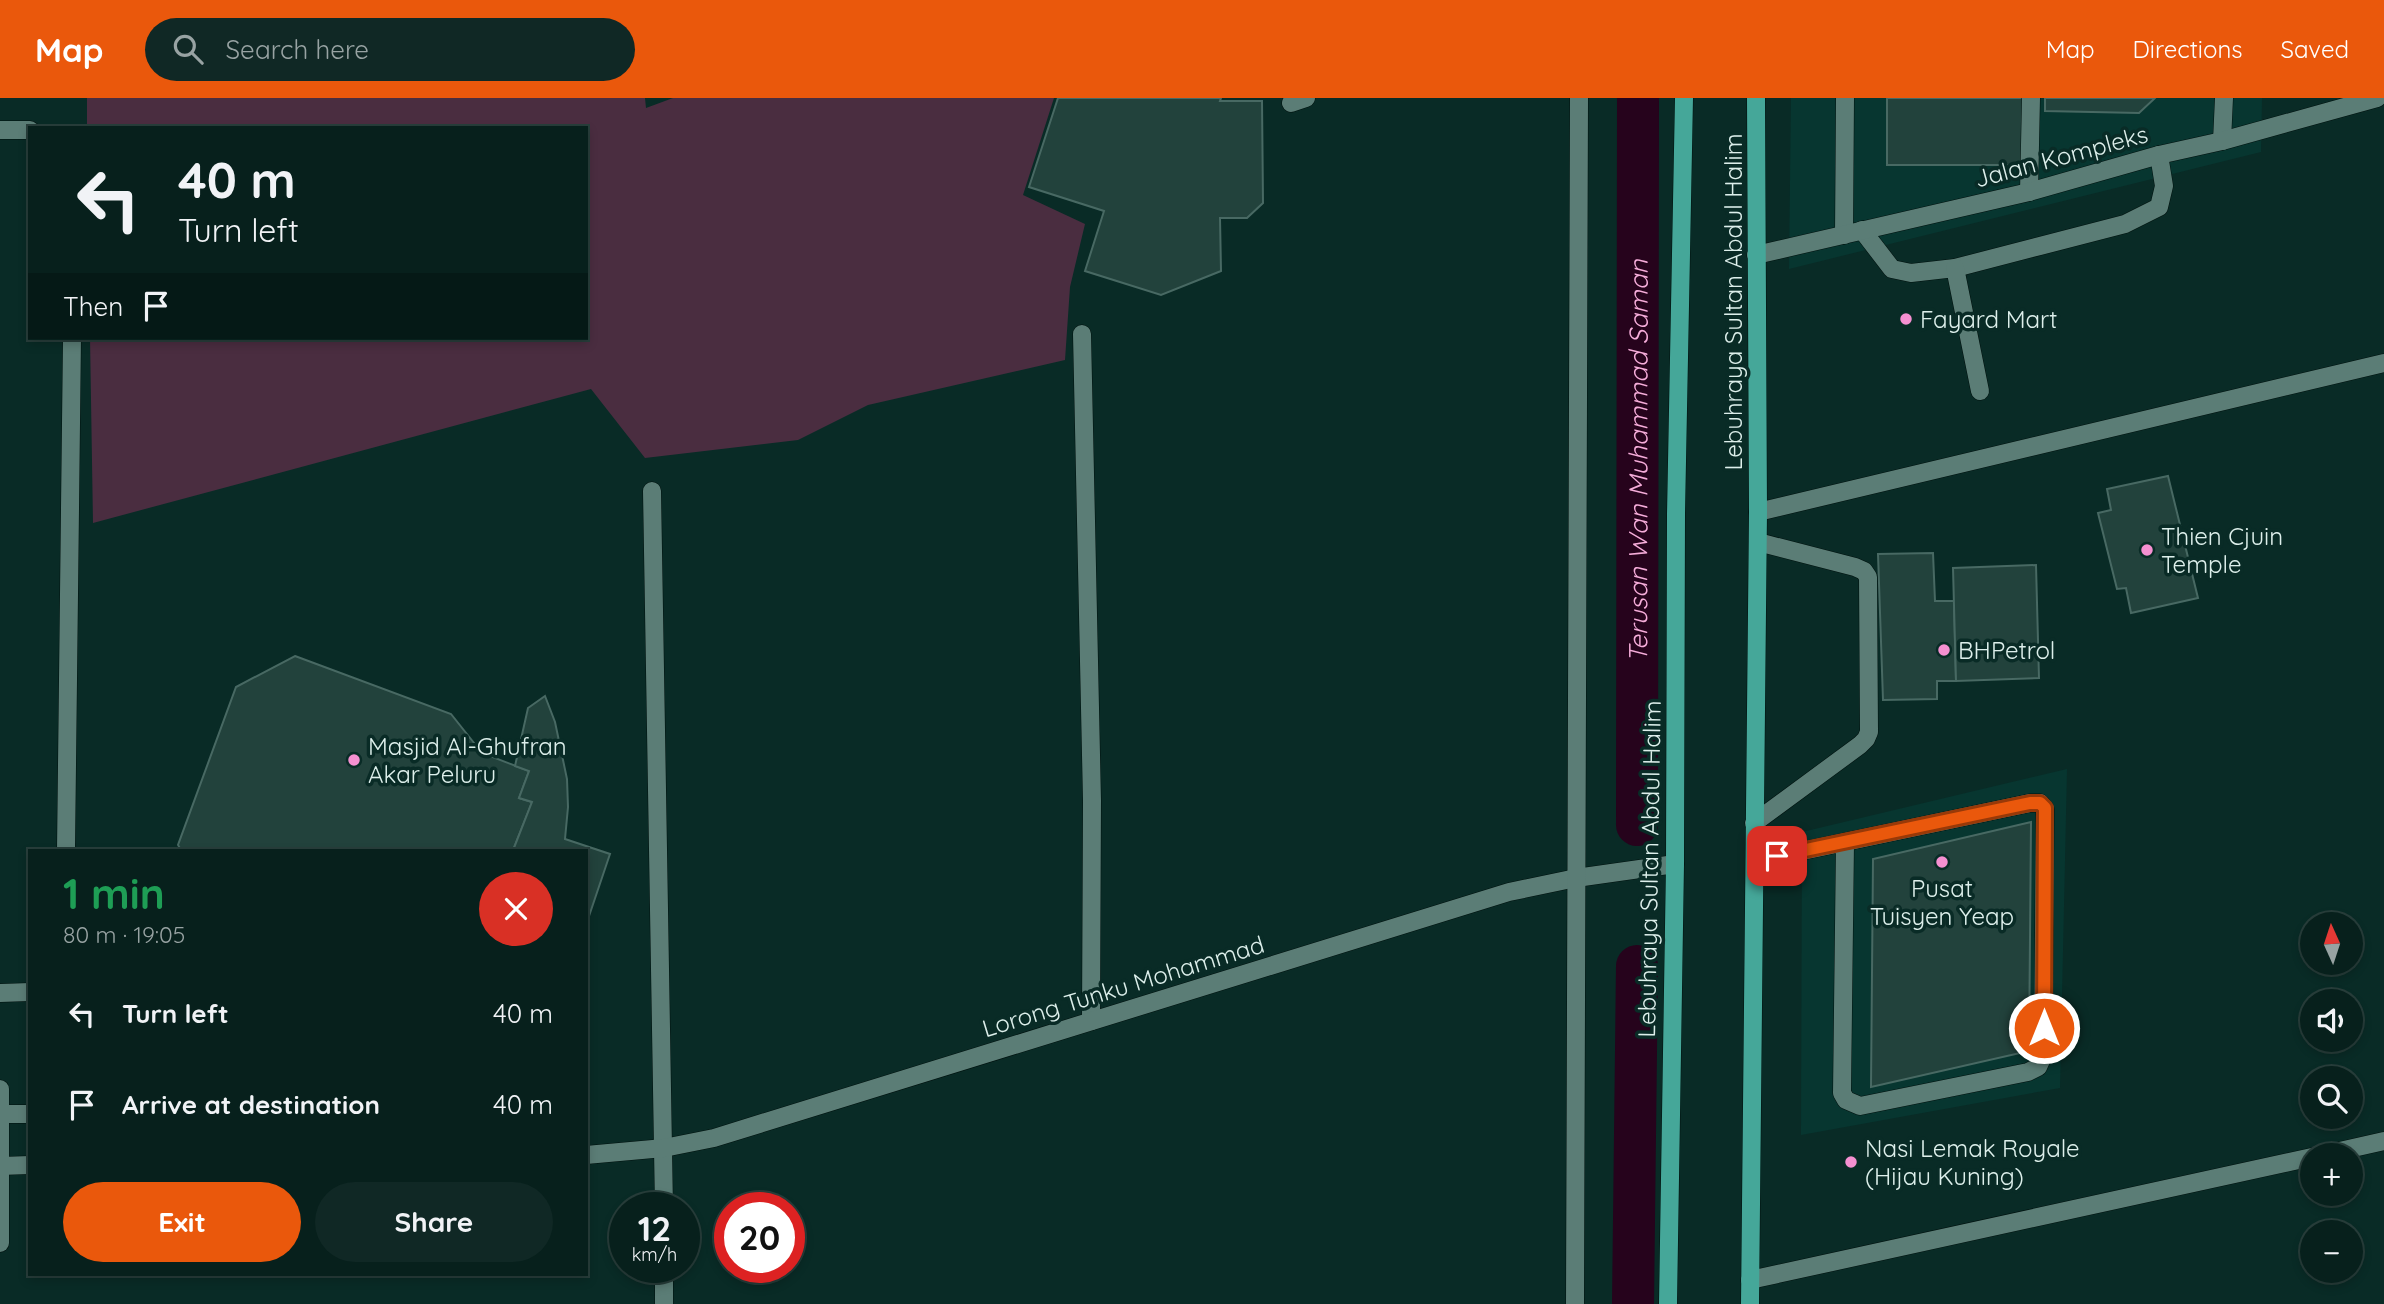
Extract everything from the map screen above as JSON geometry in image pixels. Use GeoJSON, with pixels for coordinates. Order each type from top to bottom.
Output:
{"type":"FeatureCollection","features":[{"type":"Feature","properties":{"kind":"main road","name":"Lebuhraya Sultan Abdul Halim"},"geometry":{"type":"LineString","coordinates":[[1668,1304],[1675,864],[1676,514],[1684,98]]}},
{"type":"Feature","properties":{"kind":"main road","name":"Lebuhraya Sultan Abdul Halim"},"geometry":{"type":"LineString","coordinates":[[1750,1304],[1758,542],[1756,98]]}},
{"type":"Feature","properties":{"kind":"street"},"geometry":{"type":"LineString","coordinates":[[1575,1304],[1579,98]]}},
{"type":"Feature","properties":{"kind":"street"},"geometry":{"type":"LineString","coordinates":[[1844,235],[1845,98]]}},
{"type":"Feature","properties":{"kind":"street"},"geometry":{"type":"LineString","coordinates":[[2029,192],[2031,98]]}},
{"type":"Feature","properties":{"kind":"street"},"geometry":{"type":"LineString","coordinates":[[2222,141],[2224,98]]}},
{"type":"Feature","properties":{"kind":"street","name":"Jalan Kompleks"},"geometry":{"type":"LineString","coordinates":[[1756,255],[2029,192],[2377,98]]}},
{"type":"Feature","properties":{"kind":"street"},"geometry":{"type":"LineString","coordinates":[[0,130],[28,130]]}},
{"type":"Feature","properties":{"kind":"street"},"geometry":{"type":"LineString","coordinates":[[1862,230],[1892,269],[1911,273],[1955,268],[2125,224],[2159,207],[2164,186],[2159,155]]}},
{"type":"Feature","properties":{"kind":"street"},"geometry":{"type":"LineString","coordinates":[[1955,268],[1980,391]]}},
{"type":"Feature","properties":{"kind":"street"},"geometry":{"type":"LineString","coordinates":[[1082,334],[1092,801],[1091,1021]]}},
{"type":"Feature","properties":{"kind":"street"},"geometry":{"type":"LineString","coordinates":[[66,849],[72,340]]}},
{"type":"Feature","properties":{"kind":"street"},"geometry":{"type":"LineString","coordinates":[[1758,512],[2384,363]]}},
{"type":"Feature","properties":{"kind":"street"},"geometry":{"type":"LineString","coordinates":[[652,491],[664,1192]]}},
{"type":"Feature","properties":{"kind":"street"},"geometry":{"type":"LineString","coordinates":[[1754,823],[1860,745],[1869,732],[1868,577],[1864,571],[1855,567],[1758,542]]}},
{"type":"Feature","properties":{"kind":"street"},"geometry":{"type":"LineString","coordinates":[[1755,861],[2040,803],[2045,808],[2043,1056],[2038,1067],[2028,1072],[1860,1106],[1846,1100],[1842,1093],[1845,843]]}},
{"type":"Feature","properties":{"kind":"street","name":"Lorong Tunku Mohammad"},"geometry":{"type":"LineString","coordinates":[[588,1154],[664,1149],[714,1138],[1484,900],[1576,878],[1675,864]]}},
{"type":"Feature","properties":{"kind":"street"},"geometry":{"type":"LineString","coordinates":[[0,993],[28,992]]}},
{"type":"Feature","properties":{"kind":"street"},"geometry":{"type":"LineString","coordinates":[[0,1089],[0,1243]]}},
{"type":"Feature","properties":{"kind":"street"},"geometry":{"type":"LineString","coordinates":[[0,1114],[28,1114]]}},
{"type":"Feature","properties":{"kind":"street"},"geometry":{"type":"LineString","coordinates":[[2363,1146],[2384,1141]]}},
{"type":"Feature","properties":{"kind":"street"},"geometry":{"type":"LineString","coordinates":[[1750,1280],[2300,1160]]}},
{"type":"Feature","properties":{"kind":"street"},"geometry":{"type":"LineString","coordinates":[[0,1166],[28,1165]]}},
{"type":"Feature","properties":{"kind":"street"},"geometry":{"type":"LineString","coordinates":[[664,1283],[664,1304]]}},
{"type":"Feature","properties":{"kind":"shaded area"},"geometry":{"type":"Polygon","coordinates":[[[87,98],[645,98],[646,108],[673,98],[1054,98],[1023,195],[1085,224],[1070,287],[1065,360],[868,405],[798,440],[645,458],[591,389],[93,523],[90,340],[588,340],[588,126],[87,126],[87,98]]]}},
{"type":"Feature","properties":{"kind":"shaded area"},"geometry":{"type":"Polygon","coordinates":[[[1791,98],[2262,98],[2261,152],[1789,269],[1791,98]]]}},
{"type":"Feature","properties":{"kind":"shaded area"},"geometry":{"type":"Polygon","coordinates":[[[2067,769],[2060,1088],[1801,1135],[1802,832],[2067,769]]]}},
{"type":"Feature","properties":{"kind":"building"},"geometry":{"type":"Polygon","coordinates":[[[1058,98],[1221,98],[1220,101],[1262,101],[1263,203],[1247,218],[1220,218],[1221,271],[1161,295],[1085,271],[1104,211],[1029,187],[1058,98]]]}},
{"type":"Feature","properties":{"kind":"building"},"geometry":{"type":"Polygon","coordinates":[[[1887,98],[2027,98],[2027,165],[1887,165],[1887,98]]]}},
{"type":"Feature","properties":{"kind":"building"},"geometry":{"type":"Polygon","coordinates":[[[2045,98],[2155,98],[2139,113],[2045,111],[2045,98]]]}},
{"type":"Feature","properties":{"kind":"building","name":"Thien Cjuin Temple"},"geometry":{"type":"Polygon","coordinates":[[[2168,476],[2198,598],[2131,613],[2126,588],[2117,589],[2098,513],[2111,510],[2107,489],[2168,476]]]}},
{"type":"Feature","properties":{"kind":"building"},"geometry":{"type":"Polygon","coordinates":[[[1933,553],[1935,601],[1954,601],[1956,681],[1937,681],[1937,699],[1883,700],[1878,554],[1933,553]]]}},
{"type":"Feature","properties":{"kind":"building"},"geometry":{"type":"Polygon","coordinates":[[[2036,565],[2039,678],[1956,681],[1953,568],[2036,565]]]}},
{"type":"Feature","properties":{"kind":"building","name":"Masjid Al-Ghufran Akar Peluru"},"geometry":{"type":"Polygon","coordinates":[[[295,656],[451,714],[482,753],[529,771],[519,798],[532,802],[513,849],[180,849],[178,845],[236,687],[295,656]]]}},
{"type":"Feature","properties":{"kind":"building"},"geometry":{"type":"Polygon","coordinates":[[[545,696],[555,722],[567,779],[565,839],[610,854],[588,919],[588,849],[514,848],[532,802],[519,798],[529,771],[515,766],[528,708],[545,696]]]}},
{"type":"Feature","properties":{"kind":"building"},"geometry":{"type":"Polygon","coordinates":[[[2031,822],[2029,1051],[1871,1087],[1873,859],[2031,822]]]}},
{"type":"Feature","properties":{"kind":"waterway","name":"Terusan Wan Muhammad Saman"},"geometry":{"type":"LineString","coordinates":[[1637,825],[1638,98]]}},
{"type":"Feature","properties":{"kind":"waterway","name":"Terusan Wan Muhammad Saman"},"geometry":{"type":"LineString","coordinates":[[1633,1304],[1637,966]]}},
{"type":"Feature","properties":{"kind":"place","name":"Fayard Mart"},"geometry":{"type":"Point","coordinates":[1906,319]}},
{"type":"Feature","properties":{"kind":"place","name":"Thien Cjuin Temple"},"geometry":{"type":"Point","coordinates":[2147,550]}},
{"type":"Feature","properties":{"kind":"place","name":"BHPetrol"},"geometry":{"type":"Point","coordinates":[1944,650]}},
{"type":"Feature","properties":{"kind":"place","name":"Masjid Al-Ghufran Akar Peluru"},"geometry":{"type":"Point","coordinates":[354,760]}},
{"type":"Feature","properties":{"kind":"place","name":"Pusat Tuisyen Yeap"},"geometry":{"type":"Point","coordinates":[1942,862]}},
{"type":"Feature","properties":{"kind":"place","name":"Nasi Lemak Royale (Hijau Kuning)"},"geometry":{"type":"Point","coordinates":[1851,1162]}},
{"type":"Feature","properties":{"kind":"route"},"geometry":{"type":"LineString","coordinates":[[1777,856],[2040,803],[2045,808],[2044,1028]]}}]}
